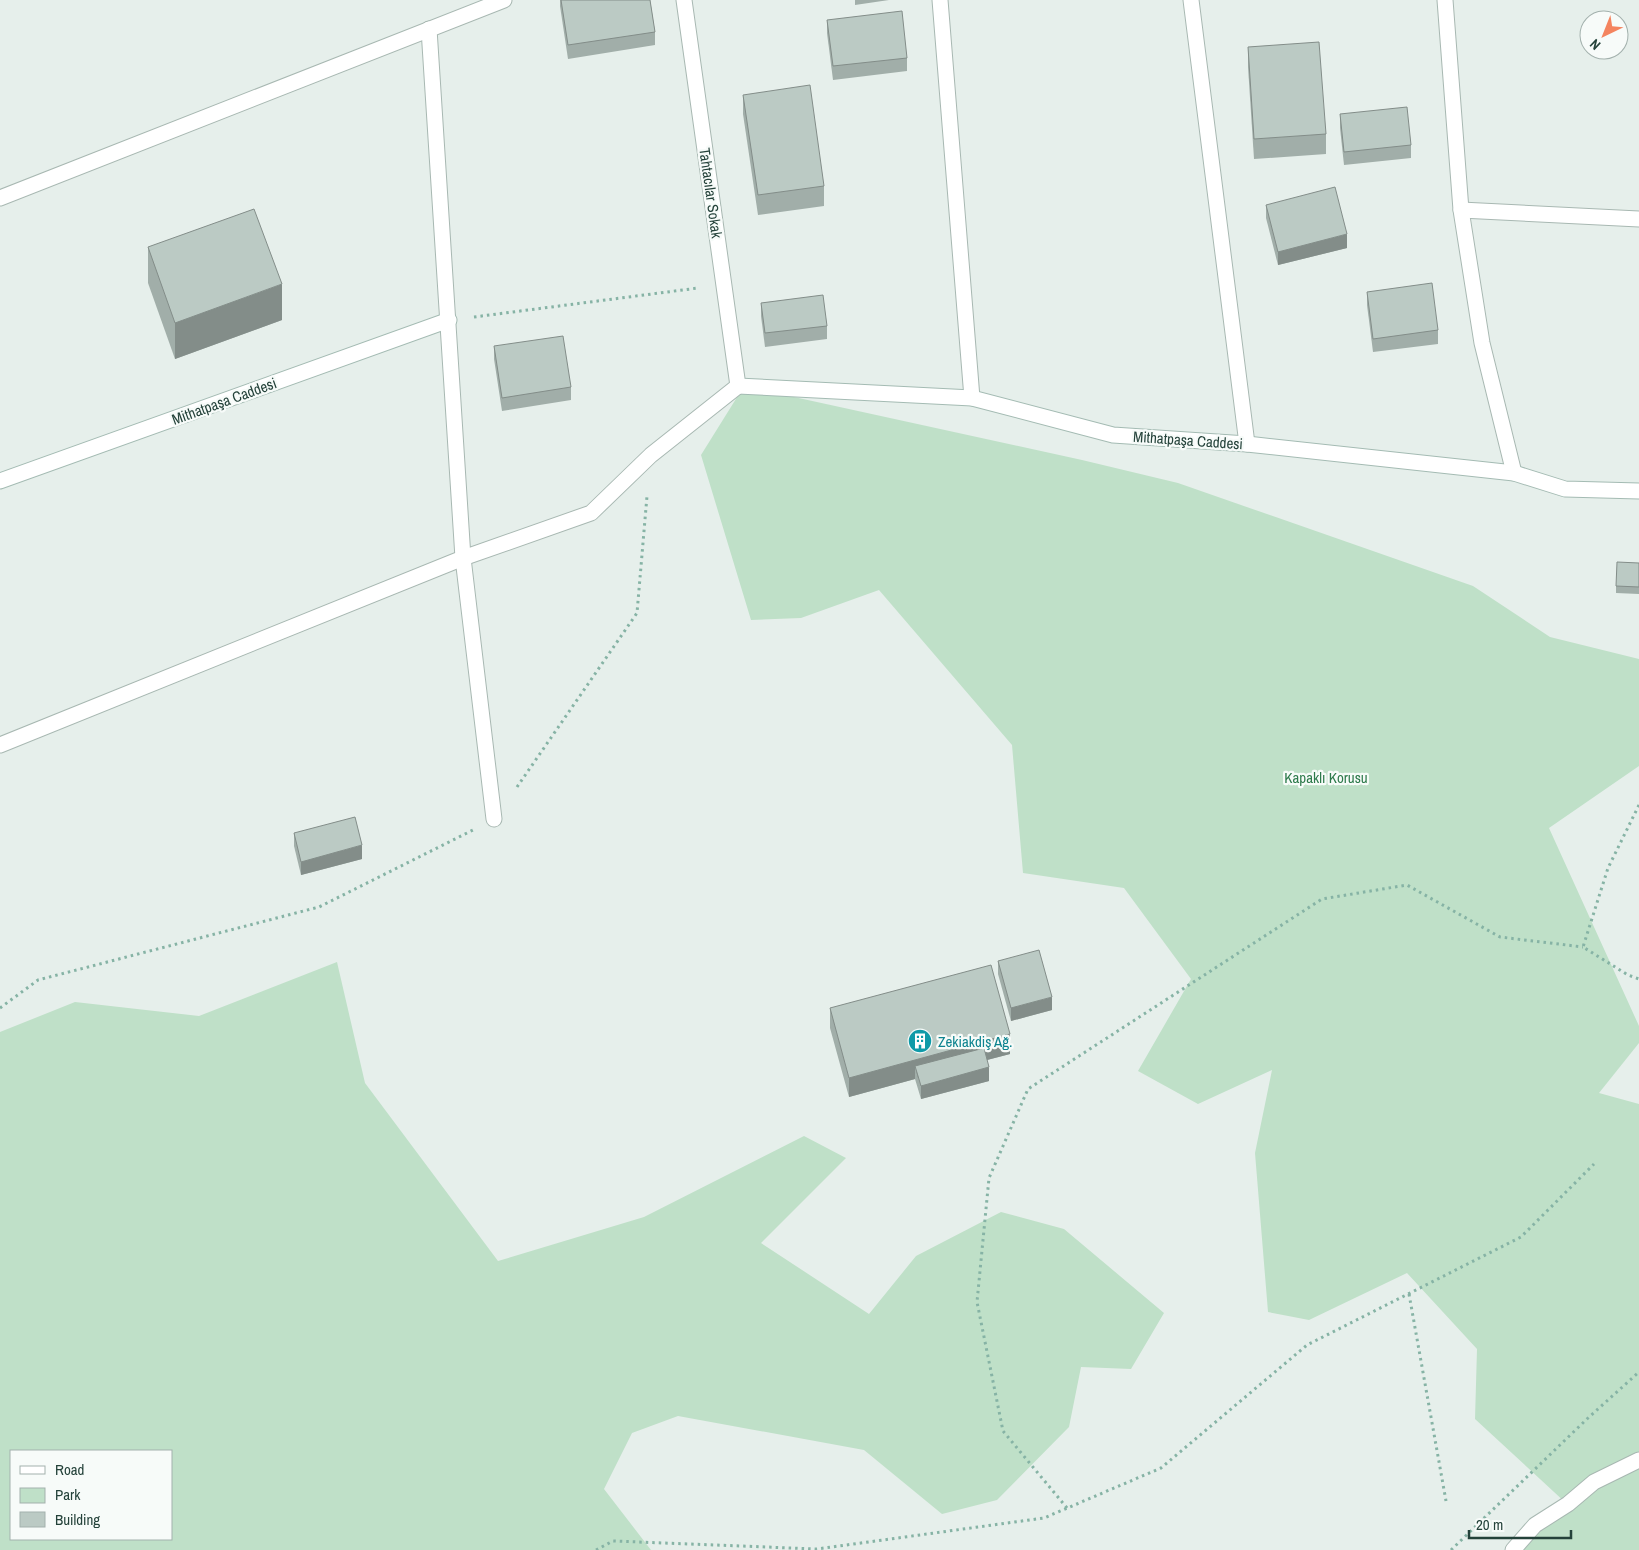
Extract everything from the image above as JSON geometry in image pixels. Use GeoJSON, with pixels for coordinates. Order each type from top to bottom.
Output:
{"type":"FeatureCollection","features":[{"type":"Feature","properties":{"kind":"street"},"geometry":{"type":"LineString","coordinates":[[0,198],[504,0]]}},
{"type":"Feature","properties":{"kind":"street","name":"Tahtacılar Sokak"},"geometry":{"type":"LineString","coordinates":[[684,0],[738,386]]}},
{"type":"Feature","properties":{"kind":"street"},"geometry":{"type":"LineString","coordinates":[[940,0],[972,398]]}},
{"type":"Feature","properties":{"kind":"street"},"geometry":{"type":"LineString","coordinates":[[1191,0],[1247,444]]}},
{"type":"Feature","properties":{"kind":"street"},"geometry":{"type":"LineString","coordinates":[[1445,0],[1461,210],[1482,343],[1514,473]]}},
{"type":"Feature","properties":{"kind":"street"},"geometry":{"type":"LineString","coordinates":[[429,29],[463,558],[494,819]]}},
{"type":"Feature","properties":{"kind":"street"},"geometry":{"type":"LineString","coordinates":[[1461,210],[1639,219]]}},
{"type":"Feature","properties":{"kind":"street","name":"Mithatpaşa Caddesi"},"geometry":{"type":"LineString","coordinates":[[0,481],[449,320]]}},
{"type":"Feature","properties":{"kind":"street"},"geometry":{"type":"LineString","coordinates":[[0,745],[463,558],[591,513],[651,456],[738,386]]}},
{"type":"Feature","properties":{"kind":"street","name":"Mithatpaşa Caddesi"},"geometry":{"type":"LineString","coordinates":[[738,386],[972,398],[1113,435],[1247,444],[1514,473],[1565,489],[1639,491]]}},
{"type":"Feature","properties":{"kind":"street"},"geometry":{"type":"LineString","coordinates":[[1513,1550],[1535,1525],[1568,1504],[1594,1482],[1639,1460]]}},
{"type":"Feature","properties":{"kind":"path"},"geometry":{"type":"LineString","coordinates":[[449,320],[724,284]]}},
{"type":"Feature","properties":{"kind":"path"},"geometry":{"type":"LineString","coordinates":[[0,1008],[38,980],[319,907],[494,819],[637,612],[651,456]]}},
{"type":"Feature","properties":{"kind":"path"},"geometry":{"type":"LineString","coordinates":[[1583,947],[1608,868],[1639,805]]}},
{"type":"Feature","properties":{"kind":"path"},"geometry":{"type":"LineString","coordinates":[[1067,1508],[1003,1431],[977,1302],[989,1178],[1028,1089],[1322,900],[1407,885],[1500,937],[1583,947],[1628,975],[1639,979]]}},
{"type":"Feature","properties":{"kind":"path"},"geometry":{"type":"LineString","coordinates":[[596,1550],[613,1540],[817,1549],[1044,1518],[1161,1468],[1307,1345],[1521,1237],[1594,1164]]}},
{"type":"Feature","properties":{"kind":"path"},"geometry":{"type":"LineString","coordinates":[[1408,1294],[1446,1501]]}},
{"type":"Feature","properties":{"kind":"path"},"geometry":{"type":"LineString","coordinates":[[1451,1550],[1588,1418],[1639,1372]]}},
{"type":"Feature","properties":{"kind":"green space","name":"Kapaklı Korusu"},"geometry":{"type":"Polygon","coordinates":[[[744,386],[1082,460],[1178,483],[1473,586],[1550,637],[1639,659],[1639,766],[1549,828],[1639,1026],[1639,1043],[1599,1093],[1639,1104],[1639,1550],[1517,1550],[1567,1504],[1475,1419],[1477,1349],[1407,1273],[1309,1320],[1268,1312],[1255,1153],[1272,1070],[1198,1104],[1138,1071],[1191,979],[1124,888],[1023,873],[1012,745],[879,590],[801,618],[751,620],[701,455],[744,386]]]}},
{"type":"Feature","properties":{"kind":"green space"},"geometry":{"type":"Polygon","coordinates":[[[337,962],[365,1083],[498,1261],[644,1217],[804,1136],[846,1158],[761,1243],[869,1314],[916,1256],[1001,1212],[1064,1229],[1164,1313],[1131,1369],[1081,1367],[1069,1427],[997,1500],[942,1514],[864,1450],[678,1416],[632,1433],[604,1489],[651,1550],[0,1550],[0,1032],[75,1002],[199,1016],[337,962]]]}},
{"type":"Feature","properties":{"kind":"building"},"geometry":{"type":"Polygon","coordinates":[[[561,0],[650,0],[655,32],[568,45],[561,0]]]}},
{"type":"Feature","properties":{"kind":"building"},"geometry":{"type":"Polygon","coordinates":[[[902,11],[907,58],[833,66],[827,20],[902,11]]]}},
{"type":"Feature","properties":{"kind":"building"},"geometry":{"type":"Polygon","coordinates":[[[1319,42],[1326,134],[1254,139],[1248,47],[1319,42]]]}},
{"type":"Feature","properties":{"kind":"building"},"geometry":{"type":"Polygon","coordinates":[[[810,85],[824,186],[758,195],[743,95],[810,85]]]}},
{"type":"Feature","properties":{"kind":"building"},"geometry":{"type":"Polygon","coordinates":[[[1407,107],[1411,145],[1344,152],[1340,114],[1407,107]]]}},
{"type":"Feature","properties":{"kind":"building"},"geometry":{"type":"Polygon","coordinates":[[[1335,187],[1347,234],[1278,252],[1266,205],[1335,187]]]}},
{"type":"Feature","properties":{"kind":"building"},"geometry":{"type":"Polygon","coordinates":[[[254,209],[282,284],[175,323],[148,247],[254,209]]]}},
{"type":"Feature","properties":{"kind":"building"},"geometry":{"type":"Polygon","coordinates":[[[1432,283],[1438,330],[1373,339],[1367,292],[1432,283]]]}},
{"type":"Feature","properties":{"kind":"building"},"geometry":{"type":"Polygon","coordinates":[[[823,295],[827,326],[765,333],[761,303],[823,295]]]}},
{"type":"Feature","properties":{"kind":"building"},"geometry":{"type":"Polygon","coordinates":[[[563,336],[571,387],[502,398],[494,346],[563,336]]]}},
{"type":"Feature","properties":{"kind":"building"},"geometry":{"type":"Polygon","coordinates":[[[1617,562],[1639,563],[1639,587],[1616,586],[1617,562]]]}},
{"type":"Feature","properties":{"kind":"building"},"geometry":{"type":"Polygon","coordinates":[[[355,817],[362,845],[301,862],[294,833],[355,817]]]}},
{"type":"Feature","properties":{"kind":"building"},"geometry":{"type":"Polygon","coordinates":[[[1039,950],[1052,997],[1011,1008],[998,961],[1039,950]]]}},
{"type":"Feature","properties":{"kind":"building","name":"Zekiakdiş Ağ."},"geometry":{"type":"Polygon","coordinates":[[[991,965],[1010,1034],[849,1078],[830,1008],[991,965]]]}},
{"type":"Feature","properties":{"kind":"building"},"geometry":{"type":"Polygon","coordinates":[[[984,1048],[989,1067],[921,1086],[915,1066],[984,1048]]]}},
{"type":"Feature","properties":{"kind":"place","name":"Zekiakdiş Ağ."},"geometry":{"type":"Point","coordinates":[920,1041]}}]}
